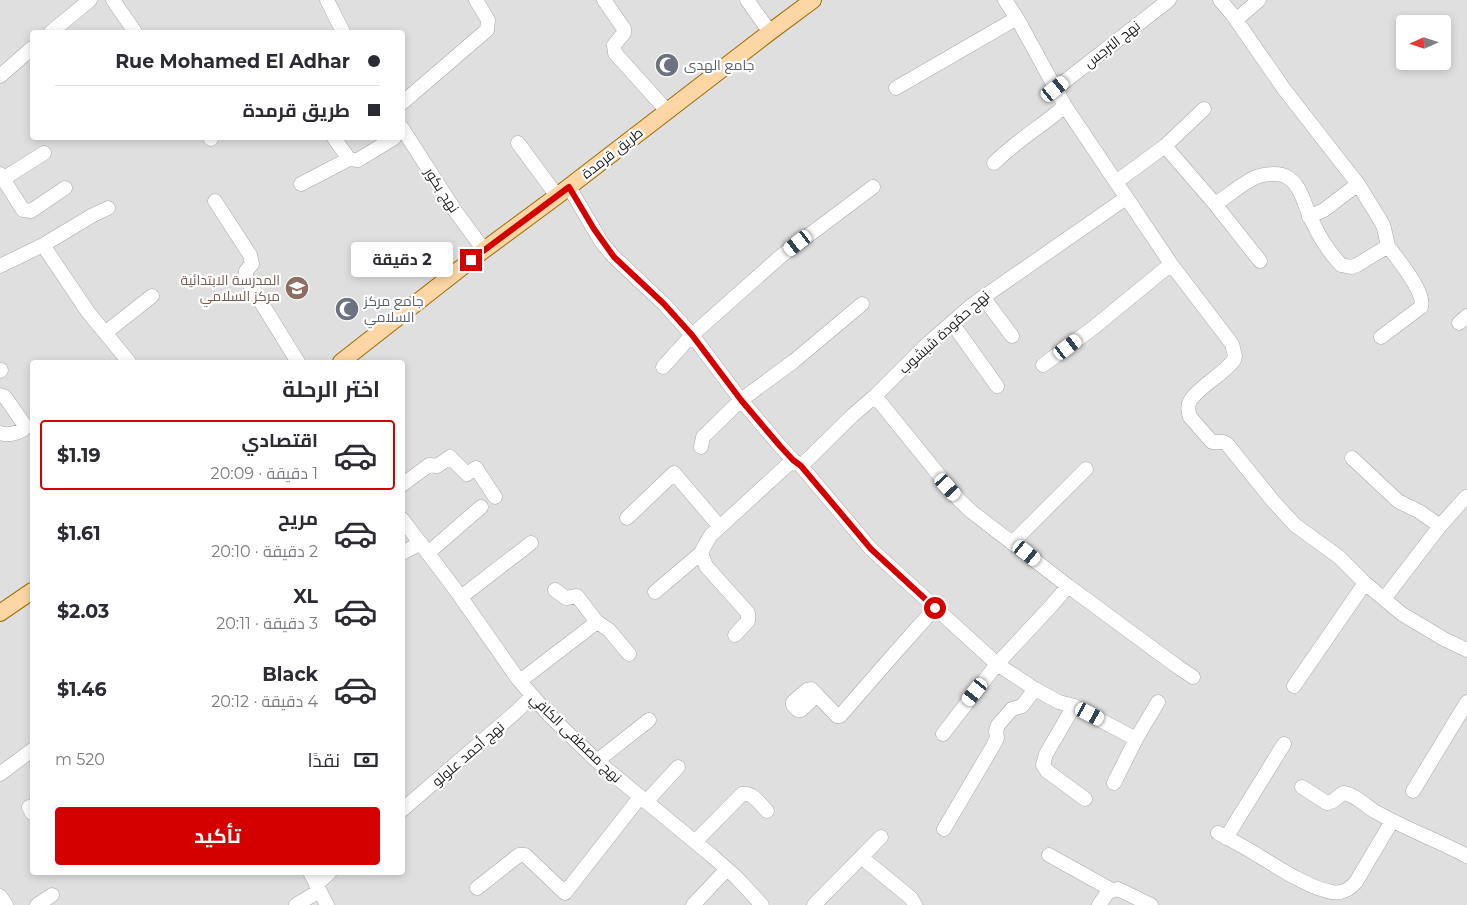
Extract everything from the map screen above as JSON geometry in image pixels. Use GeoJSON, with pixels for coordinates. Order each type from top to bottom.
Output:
{"type":"FeatureCollection","features":[{"type":"Feature","properties":{"kind":"main road","name":"طريق قرمدة"},"geometry":{"type":"LineString","coordinates":[[344,360],[484,250],[563,192],[813,0]]}},
{"type":"Feature","properties":{"kind":"main road"},"geometry":{"type":"LineString","coordinates":[[0,613],[30,592]]}},
{"type":"Feature","properties":{"kind":"street"},"geometry":{"type":"LineString","coordinates":[[53,30],[90,0]]}},
{"type":"Feature","properties":{"kind":"street"},"geometry":{"type":"LineString","coordinates":[[113,0],[134,30]]}},
{"type":"Feature","properties":{"kind":"street"},"geometry":{"type":"LineString","coordinates":[[327,0],[342,30]]}},
{"type":"Feature","properties":{"kind":"street"},"geometry":{"type":"LineString","coordinates":[[405,100],[487,30],[488,20],[476,0]]}},
{"type":"Feature","properties":{"kind":"street"},"geometry":{"type":"LineString","coordinates":[[604,0],[624,29],[624,34],[614,45],[616,54],[667,111]]}},
{"type":"Feature","properties":{"kind":"street"},"geometry":{"type":"LineString","coordinates":[[747,0],[770,32]]}},
{"type":"Feature","properties":{"kind":"street"},"geometry":{"type":"LineString","coordinates":[[1005,0],[1017,18],[1065,106],[1171,264],[1232,344],[1235,356],[1231,364],[1190,402],[1188,412],[1190,416],[1212,442],[1227,444],[1295,525],[1339,557],[1365,583],[1402,614],[1444,639],[1467,650]]}},
{"type":"Feature","properties":{"kind":"street","name":"نهج النرجس"},"geometry":{"type":"LineString","coordinates":[[1055,89],[1169,0]]}},
{"type":"Feature","properties":{"kind":"street"},"geometry":{"type":"LineString","coordinates":[[1220,0],[1284,89],[1358,184],[1382,223],[1388,246],[1420,294],[1421,308],[1382,337]]}},
{"type":"Feature","properties":{"kind":"street"},"geometry":{"type":"LineString","coordinates":[[1236,20],[1258,0]]}},
{"type":"Feature","properties":{"kind":"street"},"geometry":{"type":"LineString","coordinates":[[896,88],[1017,18]]}},
{"type":"Feature","properties":{"kind":"street"},"geometry":{"type":"LineString","coordinates":[[2,69],[30,49]]}},
{"type":"Feature","properties":{"kind":"street"},"geometry":{"type":"LineString","coordinates":[[994,163],[1008,149],[1050,120],[1065,106]]}},
{"type":"Feature","properties":{"kind":"street"},"geometry":{"type":"LineString","coordinates":[[1116,182],[1165,146],[1204,109]]}},
{"type":"Feature","properties":{"kind":"street","name":"نهج بكور"},"geometry":{"type":"LineString","coordinates":[[405,138],[484,250]]}},
{"type":"Feature","properties":{"kind":"street"},"geometry":{"type":"LineString","coordinates":[[335,140],[349,159]]}},
{"type":"Feature","properties":{"kind":"street"},"geometry":{"type":"LineString","coordinates":[[301,184],[349,159],[358,160],[389,140]]}},
{"type":"Feature","properties":{"kind":"street"},"geometry":{"type":"LineString","coordinates":[[518,143],[563,192],[614,257],[664,304],[692,335],[741,400],[871,549],[997,664],[1059,702],[1074,706],[1136,739]]}},
{"type":"Feature","properties":{"kind":"street"},"geometry":{"type":"LineString","coordinates":[[1165,146],[1215,204],[1260,261]]}},
{"type":"Feature","properties":{"kind":"street"},"geometry":{"type":"LineString","coordinates":[[44,153],[2,177],[23,210],[30,211],[65,188]]}},
{"type":"Feature","properties":{"kind":"street"},"geometry":{"type":"LineString","coordinates":[[1215,204],[1255,178],[1265,175],[1283,175],[1288,177],[1299,189],[1316,230],[1343,266],[1351,267],[1357,265],[1388,246]]}},
{"type":"Feature","properties":{"kind":"street"},"geometry":{"type":"LineString","coordinates":[[1310,217],[1324,210],[1358,184]]}},
{"type":"Feature","properties":{"kind":"street"},"geometry":{"type":"LineString","coordinates":[[662,367],[692,335],[782,256],[873,187]]}},
{"type":"Feature","properties":{"kind":"street","name":"نهج حمّودة شبشوب"},"geometry":{"type":"LineString","coordinates":[[655,592],[701,553],[711,536],[720,527],[875,396],[924,347],[983,297],[1126,198]]}},
{"type":"Feature","properties":{"kind":"street"},"geometry":{"type":"LineString","coordinates":[[215,201],[250,255],[252,264],[246,271],[246,278],[297,360]]}},
{"type":"Feature","properties":{"kind":"street"},"geometry":{"type":"LineString","coordinates":[[0,266],[43,245],[108,208]]}},
{"type":"Feature","properties":{"kind":"street"},"geometry":{"type":"LineString","coordinates":[[43,245],[88,312],[127,360]]}},
{"type":"Feature","properties":{"kind":"street"},"geometry":{"type":"LineString","coordinates":[[1043,365],[1093,328],[1171,264]]}},
{"type":"Feature","properties":{"kind":"street"},"geometry":{"type":"LineString","coordinates":[[105,333],[152,296]]}},
{"type":"Feature","properties":{"kind":"street"},"geometry":{"type":"LineString","coordinates":[[983,297],[1012,336]]}},
{"type":"Feature","properties":{"kind":"street"},"geometry":{"type":"LineString","coordinates":[[701,447],[704,437],[741,400],[794,361],[862,304]]}},
{"type":"Feature","properties":{"kind":"street"},"geometry":{"type":"LineString","coordinates":[[952,323],[998,386]]}},
{"type":"Feature","properties":{"kind":"street"},"geometry":{"type":"LineString","coordinates":[[0,395],[5,397],[26,427],[21,432],[0,433]]}},
{"type":"Feature","properties":{"kind":"street"},"geometry":{"type":"LineString","coordinates":[[875,396],[960,501],[972,512],[1068,586],[1193,677]]}},
{"type":"Feature","properties":{"kind":"street"},"geometry":{"type":"LineString","coordinates":[[405,483],[429,465],[437,466],[450,457],[467,474],[476,468],[495,497]]}},
{"type":"Feature","properties":{"kind":"street"},"geometry":{"type":"LineString","coordinates":[[1352,458],[1398,501],[1420,512],[1440,526]]}},
{"type":"Feature","properties":{"kind":"street"},"geometry":{"type":"LineString","coordinates":[[1013,542],[1086,469]]}},
{"type":"Feature","properties":{"kind":"street"},"geometry":{"type":"LineString","coordinates":[[627,518],[674,472],[720,527]]}},
{"type":"Feature","properties":{"kind":"street"},"geometry":{"type":"LineString","coordinates":[[1384,598],[1440,526],[1466,497]]}},
{"type":"Feature","properties":{"kind":"street"},"geometry":{"type":"LineString","coordinates":[[405,552],[424,548],[481,507]]}},
{"type":"Feature","properties":{"kind":"street","name":"نهج مصطفى الكافي"},"geometry":{"type":"LineString","coordinates":[[405,523],[461,597],[520,681],[549,715],[597,761],[726,869],[762,905]]}},
{"type":"Feature","properties":{"kind":"street"},"geometry":{"type":"LineString","coordinates":[[461,597],[530,543]]}},
{"type":"Feature","properties":{"kind":"street"},"geometry":{"type":"LineString","coordinates":[[701,553],[706,566],[748,613],[748,621],[735,635]]}},
{"type":"Feature","properties":{"kind":"street"},"geometry":{"type":"LineString","coordinates":[[1294,686],[1365,583]]}},
{"type":"Feature","properties":{"kind":"street"},"geometry":{"type":"LineString","coordinates":[[942,734],[997,664],[1052,606],[1068,586]]}},
{"type":"Feature","properties":{"kind":"street"},"geometry":{"type":"LineString","coordinates":[[556,590],[566,598],[578,596],[597,622],[609,630],[630,654]]}},
{"type":"Feature","properties":{"kind":"street"},"geometry":{"type":"LineString","coordinates":[[817,695],[837,716],[840,716],[935,608]]}},
{"type":"Feature","properties":{"kind":"street"},"geometry":{"type":"LineString","coordinates":[[520,681],[597,622]]}},
{"type":"Feature","properties":{"kind":"street"},"geometry":{"type":"LineString","coordinates":[[944,829],[993,746],[997,738],[998,725],[1012,709],[1022,706],[1035,689]]}},
{"type":"Feature","properties":{"kind":"street","name":"نهج أحمد علولو"},"geometry":{"type":"LineString","coordinates":[[405,807],[532,696]]}},
{"type":"Feature","properties":{"kind":"street"},"geometry":{"type":"LineString","coordinates":[[1114,783],[1136,739],[1158,702]]}},
{"type":"Feature","properties":{"kind":"street"},"geometry":{"type":"LineString","coordinates":[[1413,791],[1467,702]]}},
{"type":"Feature","properties":{"kind":"street"},"geometry":{"type":"LineString","coordinates":[[1074,706],[1046,754],[1044,765],[1047,771],[1085,799]]}},
{"type":"Feature","properties":{"kind":"street"},"geometry":{"type":"LineString","coordinates":[[597,761],[649,720]]}},
{"type":"Feature","properties":{"kind":"street"},"geometry":{"type":"LineString","coordinates":[[1284,744],[1222,835],[1293,876],[1322,890],[1334,893],[1352,887],[1392,821]]}},
{"type":"Feature","properties":{"kind":"street"},"geometry":{"type":"LineString","coordinates":[[0,774],[30,752]]}},
{"type":"Feature","properties":{"kind":"street"},"geometry":{"type":"LineString","coordinates":[[477,888],[519,855],[525,855],[567,899],[643,799],[678,767]]}},
{"type":"Feature","properties":{"kind":"street"},"geometry":{"type":"LineString","coordinates":[[1302,787],[1324,802],[1330,803],[1342,794],[1348,793],[1392,821],[1467,856]]}},
{"type":"Feature","properties":{"kind":"street"},"geometry":{"type":"LineString","coordinates":[[695,842],[742,794],[751,795],[767,811]]}},
{"type":"Feature","properties":{"kind":"street"},"geometry":{"type":"LineString","coordinates":[[814,905],[881,837]]}},
{"type":"Feature","properties":{"kind":"street"},"geometry":{"type":"LineString","coordinates":[[1049,855],[1112,890]]}},
{"type":"Feature","properties":{"kind":"street"},"geometry":{"type":"LineString","coordinates":[[862,857],[911,898],[915,905]]}},
{"type":"Feature","properties":{"kind":"street"},"geometry":{"type":"LineString","coordinates":[[693,905],[726,869]]}},
{"type":"Feature","properties":{"kind":"street"},"geometry":{"type":"LineString","coordinates":[[296,905],[315,883],[326,875]]}},
{"type":"Feature","properties":{"kind":"street"},"geometry":{"type":"LineString","coordinates":[[315,883],[327,905]]}},
{"type":"Feature","properties":{"kind":"street"},"geometry":{"type":"LineString","coordinates":[[1099,905],[1108,892],[1118,889],[1151,905]]}},
{"type":"Feature","properties":{"kind":"street"},"geometry":{"type":"LineString","coordinates":[[37,905],[52,895]]}},
{"type":"Feature","properties":{"kind":"street"},"geometry":{"type":"LineString","coordinates":[[0,896],[6,905]]}},
{"type":"Feature","properties":{"kind":"shaded area"},"geometry":{"type":"Polygon","coordinates":[[[0,0],[1467,0],[1467,905],[0,905],[0,0]]]}},
{"type":"Feature","properties":{"kind":"place","name":"جامع الهدى"},"geometry":{"type":"Point","coordinates":[667,65]}},
{"type":"Feature","properties":{"kind":"place","name":"المدرسة الابتدائية مركز السلامي"},"geometry":{"type":"Point","coordinates":[297,288]}},
{"type":"Feature","properties":{"kind":"place","name":"جامع مركز السلامي"},"geometry":{"type":"Point","coordinates":[347,309]}},
{"type":"Feature","properties":{"kind":"route"},"geometry":{"type":"LineString","coordinates":[[471,260],[569,187],[602,242],[614,257],[664,304],[692,335],[741,400],[793,460],[801,466],[871,549],[935,608]]}}]}
